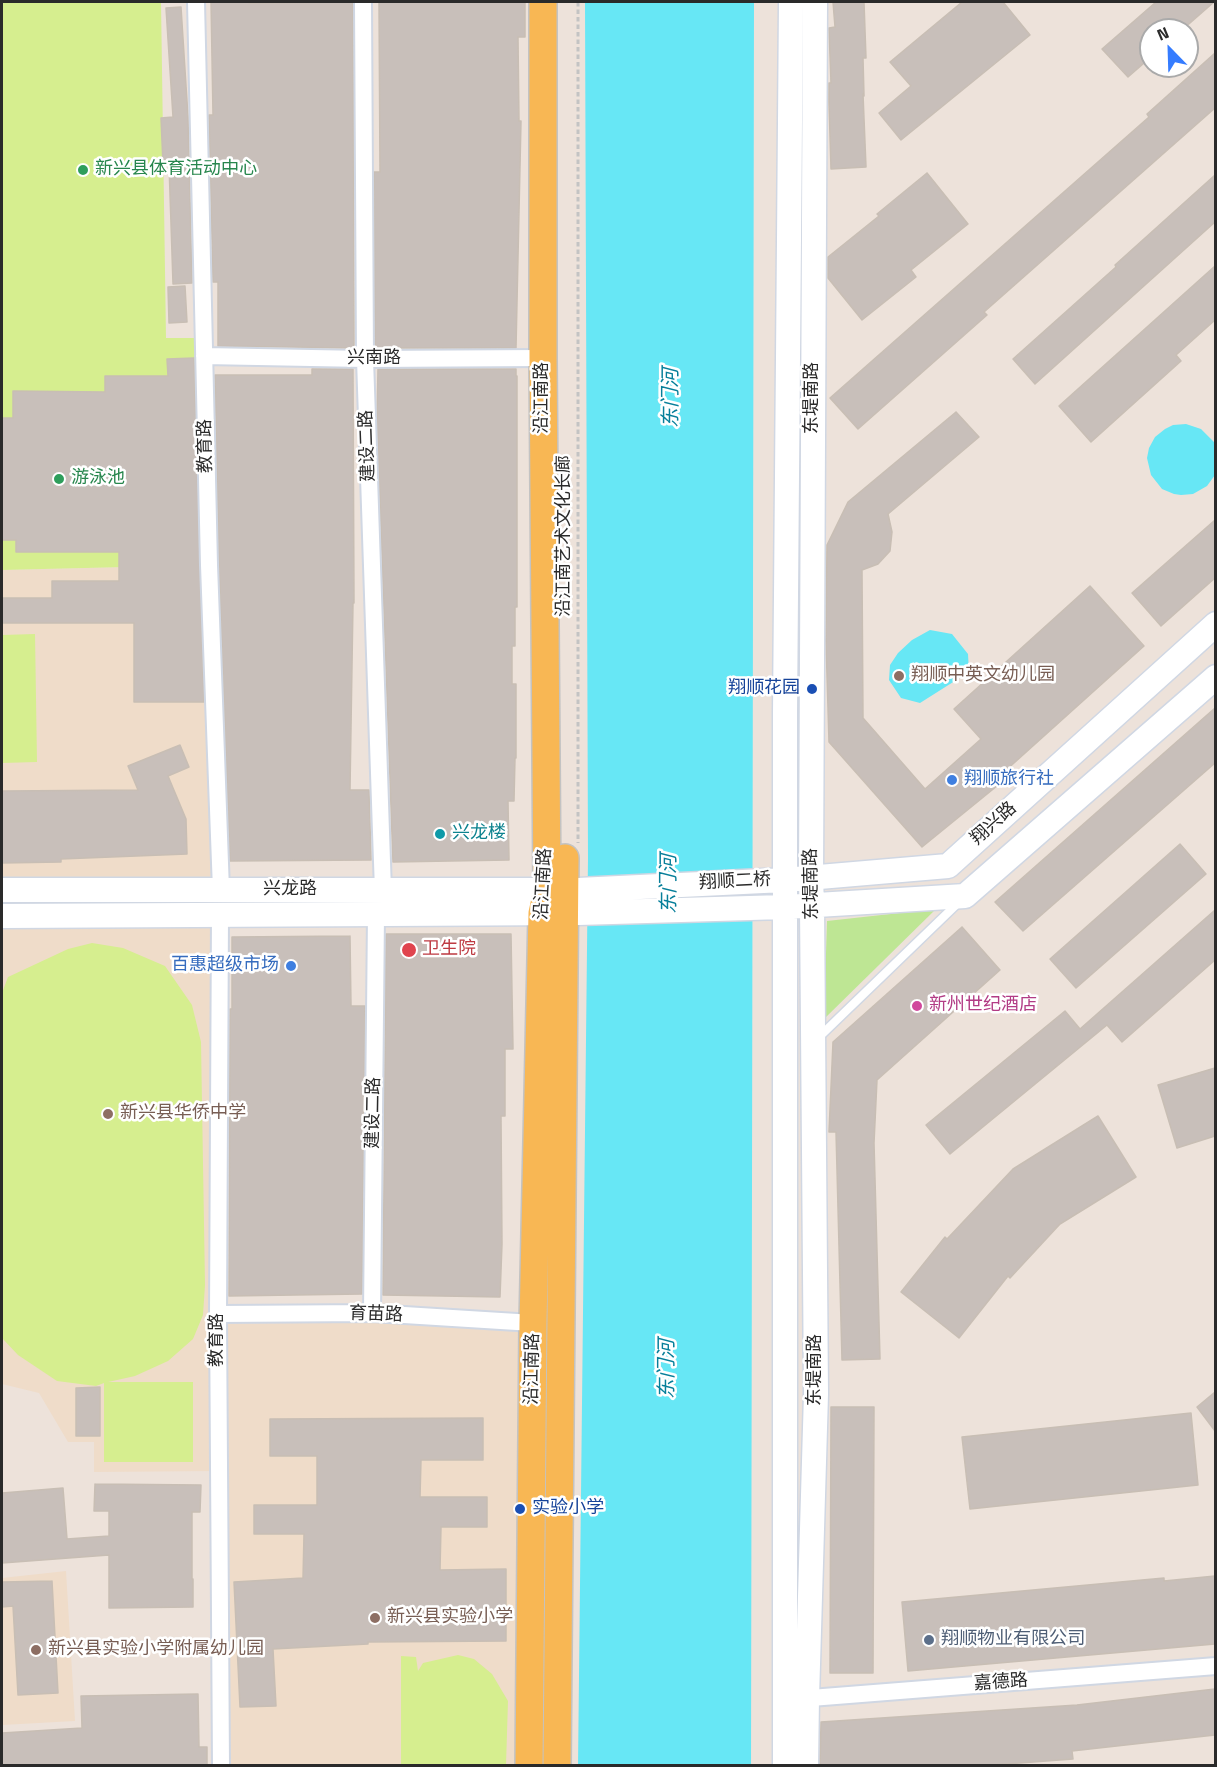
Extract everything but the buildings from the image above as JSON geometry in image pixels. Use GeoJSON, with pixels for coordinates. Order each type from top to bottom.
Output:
{"type":"FeatureCollection","features":[{"type":"Feature","properties":{"kind":"main road","name":"沿江南路"},"geometry":{"type":"LineString","coordinates":[[529,1766],[533,1323],[563,902],[543,358],[543,2]]}},
{"type":"Feature","properties":{"kind":"main road","name":"沿江南路"},"geometry":{"type":"LineString","coordinates":[[557,1766],[563,902],[562,642],[558,578],[556,189],[561,123],[562,2]]}},
{"type":"Feature","properties":{"kind":"main road","name":"东堤南路"},"geometry":{"type":"LineString","coordinates":[[791,2],[785,542],[784,907],[796,1699],[806,1766]]}},
{"type":"Feature","properties":{"kind":"main road","name":"东堤南路"},"geometry":{"type":"LineString","coordinates":[[785,1766],[796,1699],[816,1394],[811,878],[815,2]]}},
{"type":"Feature","properties":{"kind":"main road","name":"翔兴路"},"geometry":{"type":"LineString","coordinates":[[784,880],[948,866],[1215,624]]}},
{"type":"Feature","properties":{"kind":"main road","name":"翔兴路"},"geometry":{"type":"LineString","coordinates":[[965,896],[1215,677]]}},
{"type":"Feature","properties":{"kind":"main road","name":"翔顺二桥"},"geometry":{"type":"LineString","coordinates":[[563,902],[784,880]]}},
{"type":"Feature","properties":{"kind":"main road","name":"兴龙路"},"geometry":{"type":"LineString","coordinates":[[2,890],[383,891],[563,902]]}},
{"type":"Feature","properties":{"kind":"main road"},"geometry":{"type":"LineString","coordinates":[[784,907],[965,896]]}},
{"type":"Feature","properties":{"kind":"main road","name":"翔顺二桥"},"geometry":{"type":"LineString","coordinates":[[563,902],[784,907]]}},
{"type":"Feature","properties":{"kind":"main road","name":"兴龙路"},"geometry":{"type":"LineString","coordinates":[[2,915],[376,914],[563,902]]}},
{"type":"Feature","properties":{"kind":"street","name":"教育路"},"geometry":{"type":"LineString","coordinates":[[196,2],[209,565],[221,890]]}},
{"type":"Feature","properties":{"kind":"street","name":"建设二路"},"geometry":{"type":"LineString","coordinates":[[363,2],[365,359],[383,891]]}},
{"type":"Feature","properties":{"kind":"street","name":"兴南路"},"geometry":{"type":"LineString","coordinates":[[204,356],[365,359],[543,358]]}},
{"type":"Feature","properties":{"kind":"street","name":"教育路"},"geometry":{"type":"LineString","coordinates":[[220,914],[218,1314],[221,1766]]}},
{"type":"Feature","properties":{"kind":"street","name":"建设二路"},"geometry":{"type":"LineString","coordinates":[[372,1313],[376,914]]}},
{"type":"Feature","properties":{"kind":"street","name":"育苗路"},"geometry":{"type":"LineString","coordinates":[[218,1314],[372,1313],[533,1323]]}},
{"type":"Feature","properties":{"kind":"street","name":"嘉德路"},"geometry":{"type":"LineString","coordinates":[[796,1699],[1215,1666]]}},
{"type":"Feature","properties":{"kind":"lane"},"geometry":{"type":"LineString","coordinates":[[812,1043],[965,896]]}},
{"type":"Feature","properties":{"kind":"path","name":"沿江南艺术文化长廊"},"geometry":{"type":"LineString","coordinates":[[578,2],[578,848]]}},
{"type":"Feature","properties":{"kind":"shaded area"},"geometry":{"type":"Polygon","coordinates":[[[209,565],[210,915],[218,1313],[533,1323],[529,1765],[221,1765],[218,1471],[94,1472],[94,1442],[68,1442],[39,1393],[2,1384],[2,570],[209,565]]]}},
{"type":"Feature","properties":{"kind":"shaded area","name":"新兴县实验小学附属幼儿园"},"geometry":{"type":"Polygon","coordinates":[[[66,1571],[75,1721],[2,1725],[2,1578],[66,1571]]]}},
{"type":"Feature","properties":{"kind":"green space","name":"新兴县体育活动中心"},"geometry":{"type":"Polygon","coordinates":[[[2,2],[161,2],[166,338],[204,338],[209,565],[2,570],[2,2]]]}},
{"type":"Feature","properties":{"kind":"green space"},"geometry":{"type":"Polygon","coordinates":[[[35,634],[37,762],[2,763],[2,635],[35,634]]]}},
{"type":"Feature","properties":{"kind":"green space"},"geometry":{"type":"Polygon","coordinates":[[[936,909],[824,1019],[827,921],[936,909]]]}},
{"type":"Feature","properties":{"kind":"green space"},"geometry":{"type":"Polygon","coordinates":[[[92,943],[123,948],[165,966],[192,1005],[201,1042],[205,1285],[203,1315],[193,1339],[168,1361],[135,1376],[108,1382],[193,1382],[193,1462],[104,1462],[104,1383],[96,1386],[57,1381],[18,1355],[2,1338],[2,993],[8,977],[68,949],[92,943]]]}},
{"type":"Feature","properties":{"kind":"green space"},"geometry":{"type":"Polygon","coordinates":[[[458,1655],[474,1659],[492,1674],[508,1701],[506,1765],[401,1765],[401,1656],[416,1657],[418,1671],[423,1663],[458,1655]]]}},
{"type":"Feature","properties":{"kind":"water","name":"东门河"},"geometry":{"type":"Polygon","coordinates":[[[585,2],[754,2],[751,1765],[578,1766],[588,858],[585,2]]]}},
{"type":"Feature","properties":{"kind":"water"},"geometry":{"type":"Polygon","coordinates":[[[1186,424],[1201,429],[1214,442],[1215,475],[1207,486],[1193,494],[1181,495],[1162,489],[1151,475],[1147,458],[1155,437],[1173,425],[1186,424]]]}},
{"type":"Feature","properties":{"kind":"water"},"geometry":{"type":"Polygon","coordinates":[[[930,630],[952,634],[968,654],[969,672],[920,703],[901,698],[889,680],[890,665],[898,653],[912,640],[930,630]]]}},
{"type":"Feature","properties":{"kind":"place","name":"新兴县体育活动中心"},"geometry":{"type":"Point","coordinates":[83,170]}},
{"type":"Feature","properties":{"kind":"place","name":"游泳池"},"geometry":{"type":"Point","coordinates":[59,479]}},
{"type":"Feature","properties":{"kind":"place","name":"翔顺中英文幼儿园"},"geometry":{"type":"Point","coordinates":[899,676]}},
{"type":"Feature","properties":{"kind":"place","name":"翔顺花园"},"geometry":{"type":"Point","coordinates":[812,689]}},
{"type":"Feature","properties":{"kind":"place","name":"翔顺旅行社"},"geometry":{"type":"Point","coordinates":[952,780]}},
{"type":"Feature","properties":{"kind":"place","name":"兴龙楼"},"geometry":{"type":"Point","coordinates":[440,834]}},
{"type":"Feature","properties":{"kind":"place","name":"卫生院"},"geometry":{"type":"Point","coordinates":[409,950]}},
{"type":"Feature","properties":{"kind":"place","name":"百惠超级市场"},"geometry":{"type":"Point","coordinates":[291,966]}},
{"type":"Feature","properties":{"kind":"place","name":"新州世纪酒店"},"geometry":{"type":"Point","coordinates":[917,1006]}},
{"type":"Feature","properties":{"kind":"place","name":"新兴县华侨中学"},"geometry":{"type":"Point","coordinates":[108,1114]}},
{"type":"Feature","properties":{"kind":"place","name":"实验小学"},"geometry":{"type":"Point","coordinates":[520,1509]}},
{"type":"Feature","properties":{"kind":"place","name":"新兴县实验小学"},"geometry":{"type":"Point","coordinates":[375,1618]}},
{"type":"Feature","properties":{"kind":"place","name":"翔顺物业有限公司"},"geometry":{"type":"Point","coordinates":[929,1640]}},
{"type":"Feature","properties":{"kind":"place","name":"新兴县实验小学附属幼儿园"},"geometry":{"type":"Point","coordinates":[36,1650]}}]}
